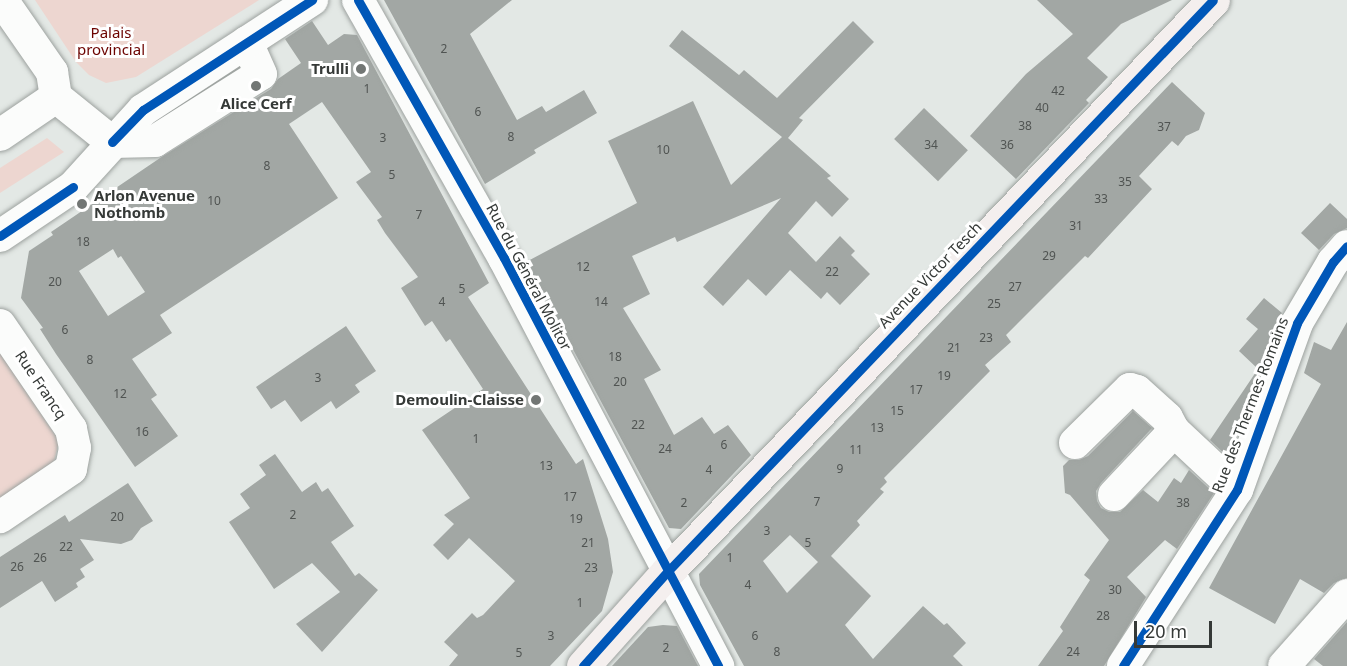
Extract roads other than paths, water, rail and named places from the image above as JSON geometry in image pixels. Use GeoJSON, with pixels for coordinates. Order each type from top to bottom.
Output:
{"type":"FeatureCollection","features":[{"type":"Feature","properties":{"kind":"main road","name":"Avenue Victor Tesch"},"geometry":{"type":"LineString","coordinates":[[583,666],[668,571],[1213,0]]}},
{"type":"Feature","properties":{"kind":"street"},"geometry":{"type":"LineString","coordinates":[[2,0],[52,72],[56,97],[112,142]]}},
{"type":"Feature","properties":{"kind":"street"},"geometry":{"type":"LineString","coordinates":[[0,236],[73,187],[143,110],[312,0]]}},
{"type":"Feature","properties":{"kind":"street","name":"Rue du Général Molitor"},"geometry":{"type":"LineString","coordinates":[[358,0],[504,258],[718,666]]}},
{"type":"Feature","properties":{"kind":"street"},"geometry":{"type":"LineString","coordinates":[[0,135],[56,97]]}},
{"type":"Feature","properties":{"kind":"street","name":"Rue des Thermes Romains"},"geometry":{"type":"LineString","coordinates":[[1123,666],[1237,490],[1297,323],[1343,258]]}},
{"type":"Feature","properties":{"kind":"street","name":"Rue Francq"},"geometry":{"type":"LineString","coordinates":[[0,325],[71,429],[75,448],[71,469],[0,517]]}},
{"type":"Feature","properties":{"kind":"street","name":"Rue des Thermes Romains"},"geometry":{"type":"LineString","coordinates":[[1075,442],[1130,389],[1137,391],[1167,418],[1174,431],[1237,490]]}},
{"type":"Feature","properties":{"kind":"street"},"geometry":{"type":"LineString","coordinates":[[1114,495],[1174,431]]}},
{"type":"Feature","properties":{"kind":"street"},"geometry":{"type":"LineString","coordinates":[[1284,666],[1347,595]]}},
{"type":"Feature","properties":{"kind":"place","name":"Trulli"},"geometry":{"type":"Point","coordinates":[361,69]}},
{"type":"Feature","properties":{"kind":"place","name":"Alice Cerf"},"geometry":{"type":"Point","coordinates":[256,86]}},
{"type":"Feature","properties":{"kind":"place","name":"Arlon Avenue Nothomb"},"geometry":{"type":"Point","coordinates":[82,204]}},
{"type":"Feature","properties":{"kind":"place","name":"Demoulin-Claisse"},"geometry":{"type":"Point","coordinates":[536,400]}},
{"type":"Feature","properties":{"kind":"park label","name":"Palais provincial"},"geometry":{"type":"Point","coordinates":[111,40]}}]}
